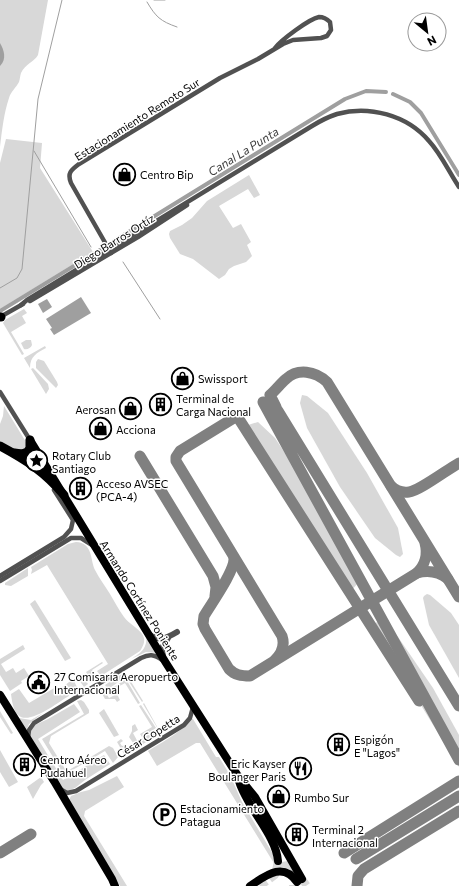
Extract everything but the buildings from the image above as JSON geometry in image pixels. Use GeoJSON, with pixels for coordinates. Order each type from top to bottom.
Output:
{"type":"FeatureCollection","features":[{"type":"Feature","properties":{"kind":"highway"},"geometry":{"type":"LineString","coordinates":[[11,452],[20,454],[27,453],[30,448],[30,440]]}},
{"type":"Feature","properties":{"kind":"highway","name":"Armando Cortínez Poniente"},"geometry":{"type":"LineString","coordinates":[[30,440],[165,661],[238,776],[255,797],[297,882],[292,875],[284,872],[274,872],[250,886]]}},
{"type":"Feature","properties":{"kind":"highway"},"geometry":{"type":"LineString","coordinates":[[0,446],[49,478],[64,495]]}},
{"type":"Feature","properties":{"kind":"highway"},"geometry":{"type":"LineString","coordinates":[[0,695],[58,787],[114,884]]}},
{"type":"Feature","properties":{"kind":"highway","name":"Armando Cortínez Poniente"},"geometry":{"type":"LineString","coordinates":[[238,776],[242,792],[275,847],[278,861]]}},
{"type":"Feature","properties":{"kind":"street","name":"Estacionamiento Remoto Sur"},"geometry":{"type":"LineString","coordinates":[[110,251],[71,183],[68,175],[70,172],[79,164],[220,78],[258,59],[275,48],[293,40],[318,39],[326,36],[329,34],[331,28],[330,22],[325,18],[318,17],[285,37],[275,48]]}},
{"type":"Feature","properties":{"kind":"street","name":"Diego Barros Ortíz"},"geometry":{"type":"LineString","coordinates":[[0,317],[45,293],[213,186],[320,121],[336,114],[350,111],[372,111],[387,114],[402,120],[425,136],[433,145],[459,187]]}},
{"type":"Feature","properties":{"kind":"street"},"geometry":{"type":"LineString","coordinates":[[0,392],[30,440]]}},
{"type":"Feature","properties":{"kind":"street"},"geometry":{"type":"LineString","coordinates":[[0,576],[63,538],[72,526],[73,520],[58,494],[34,467]]}},
{"type":"Feature","properties":{"kind":"street"},"geometry":{"type":"LineString","coordinates":[[0,581],[71,538],[81,538],[95,547]]}},
{"type":"Feature","properties":{"kind":"street"},"geometry":{"type":"LineString","coordinates":[[149,634],[158,639],[164,639],[177,632]]}},
{"type":"Feature","properties":{"kind":"street"},"geometry":{"type":"LineString","coordinates":[[165,661],[162,648],[169,637]]}},
{"type":"Feature","properties":{"kind":"street"},"geometry":{"type":"LineString","coordinates":[[31,745],[28,734],[32,726],[94,687],[148,655],[155,656],[165,661]]}},
{"type":"Feature","properties":{"kind":"street","name":"César Copetta"},"geometry":{"type":"LineString","coordinates":[[58,787],[67,793],[76,791],[184,725],[189,721],[192,715],[193,706],[191,701]]}},
{"type":"Feature","properties":{"kind":"shaded area"},"geometry":{"type":"Polygon","coordinates":[[[0,0],[48,0],[38,55],[23,70],[19,82],[12,91],[4,116],[0,147],[0,0]]]}},
{"type":"Feature","properties":{"kind":"shaded area"},"geometry":{"type":"Polygon","coordinates":[[[0,43],[4,52],[4,60],[0,66],[0,43]]]}},
{"type":"Feature","properties":{"kind":"shaded area"},"geometry":{"type":"Polygon","coordinates":[[[6,139],[42,143],[40,168],[93,252],[0,309],[0,163],[6,139]]]}},
{"type":"Feature","properties":{"kind":"shaded area"},"geometry":{"type":"Polygon","coordinates":[[[249,175],[260,195],[254,198],[248,189],[219,206],[233,228],[241,224],[251,242],[247,245],[252,256],[246,262],[229,269],[225,275],[219,279],[193,259],[180,254],[169,234],[170,231],[192,218],[207,201],[249,175]]]}},
{"type":"Feature","properties":{"kind":"shaded area"},"geometry":{"type":"Polygon","coordinates":[[[81,297],[91,313],[54,335],[50,329],[52,328],[46,319],[81,297]]]}},
{"type":"Feature","properties":{"kind":"shaded area"},"geometry":{"type":"Polygon","coordinates":[[[47,299],[52,307],[43,313],[38,304],[47,299]]]}},
{"type":"Feature","properties":{"kind":"shaded area"},"geometry":{"type":"Polygon","coordinates":[[[24,309],[27,313],[22,316],[26,323],[11,332],[24,354],[22,355],[3,323],[5,320],[24,309]]]}},
{"type":"Feature","properties":{"kind":"shaded area"},"geometry":{"type":"Polygon","coordinates":[[[26,340],[31,340],[32,345],[28,349],[24,349],[21,343],[26,340]]]}},
{"type":"Feature","properties":{"kind":"shaded area"},"geometry":{"type":"Polygon","coordinates":[[[45,346],[46,348],[37,353],[33,358],[30,368],[24,358],[45,346]]]}},
{"type":"Feature","properties":{"kind":"shaded area"},"geometry":{"type":"Polygon","coordinates":[[[38,359],[44,361],[57,382],[58,385],[56,388],[36,368],[36,362],[38,359]]]}},
{"type":"Feature","properties":{"kind":"shaded area"},"geometry":{"type":"Polygon","coordinates":[[[33,368],[48,384],[49,389],[46,394],[31,369],[33,368]]]}},
{"type":"Feature","properties":{"kind":"shaded area"},"geometry":{"type":"Polygon","coordinates":[[[302,395],[307,396],[328,413],[367,473],[398,528],[403,554],[400,557],[375,538],[340,487],[307,428],[300,403],[302,395]]]}},
{"type":"Feature","properties":{"kind":"shaded area"},"geometry":{"type":"Polygon","coordinates":[[[4,406],[26,442],[27,447],[19,452],[0,443],[0,424],[4,406]]]}},
{"type":"Feature","properties":{"kind":"shaded area"},"geometry":{"type":"Polygon","coordinates":[[[258,422],[275,438],[316,500],[352,562],[358,583],[351,591],[248,425],[258,422]]]}},
{"type":"Feature","properties":{"kind":"shaded area"},"geometry":{"type":"Polygon","coordinates":[[[76,542],[85,545],[88,548],[93,566],[98,576],[124,617],[143,635],[144,640],[140,651],[101,676],[97,671],[108,664],[47,565],[31,574],[31,567],[68,544],[76,542]]]}},
{"type":"Feature","properties":{"kind":"shaded area"},"geometry":{"type":"Polygon","coordinates":[[[28,568],[28,576],[11,586],[5,585],[5,583],[28,568]]]}},
{"type":"Feature","properties":{"kind":"shaded area"},"geometry":{"type":"Polygon","coordinates":[[[427,594],[451,613],[459,625],[459,678],[429,625],[423,598],[427,594]]]}},
{"type":"Feature","properties":{"kind":"shaded area"},"geometry":{"type":"Polygon","coordinates":[[[35,600],[71,658],[65,661],[30,604],[35,600]]]}},
{"type":"Feature","properties":{"kind":"shaded area"},"geometry":{"type":"Polygon","coordinates":[[[382,621],[398,637],[433,688],[459,735],[459,767],[371,624],[382,621]]]}},
{"type":"Feature","properties":{"kind":"shaded area"},"geometry":{"type":"Polygon","coordinates":[[[146,635],[157,653],[146,652],[131,659],[138,655],[145,647],[146,635]]]}},
{"type":"Feature","properties":{"kind":"shaded area"},"geometry":{"type":"Polygon","coordinates":[[[23,645],[25,649],[1,664],[6,672],[13,668],[16,673],[24,668],[29,676],[10,691],[0,675],[0,659],[23,645]]]}},
{"type":"Feature","properties":{"kind":"shaded area"},"geometry":{"type":"Polygon","coordinates":[[[102,662],[103,663],[92,670],[98,679],[95,681],[91,680],[86,672],[102,662]]]}},
{"type":"Feature","properties":{"kind":"shaded area"},"geometry":{"type":"Polygon","coordinates":[[[125,672],[143,701],[142,702],[126,677],[108,689],[105,685],[125,672]]]}},
{"type":"Feature","properties":{"kind":"shaded area"},"geometry":{"type":"Polygon","coordinates":[[[81,674],[88,684],[84,687],[77,677],[81,674]]]}},
{"type":"Feature","properties":{"kind":"shaded area"},"geometry":{"type":"Polygon","coordinates":[[[73,679],[78,692],[73,695],[67,685],[60,689],[73,679]]]}},
{"type":"Feature","properties":{"kind":"shaded area"},"geometry":{"type":"Polygon","coordinates":[[[126,679],[140,703],[138,704],[125,683],[113,690],[112,688],[126,679]]]}},
{"type":"Feature","properties":{"kind":"shaded area"},"geometry":{"type":"Polygon","coordinates":[[[102,686],[109,698],[117,694],[120,700],[117,702],[115,699],[105,699],[100,690],[102,686]]]}},
{"type":"Feature","properties":{"kind":"shaded area"},"geometry":{"type":"Polygon","coordinates":[[[56,687],[60,694],[66,690],[69,696],[44,712],[29,718],[23,718],[16,713],[11,694],[19,689],[29,703],[56,687]]]}},
{"type":"Feature","properties":{"kind":"shaded area"},"geometry":{"type":"Polygon","coordinates":[[[81,700],[89,710],[89,713],[51,736],[49,743],[65,769],[69,770],[109,746],[113,748],[118,757],[113,763],[105,751],[64,775],[42,739],[84,714],[77,701],[81,700]]]}},
{"type":"Feature","properties":{"kind":"shaded area"},"geometry":{"type":"Polygon","coordinates":[[[144,703],[160,732],[143,744],[141,739],[158,729],[143,704],[144,703]]]}},
{"type":"Feature","properties":{"kind":"shaded area"},"geometry":{"type":"Polygon","coordinates":[[[74,704],[80,712],[38,739],[63,780],[104,755],[110,764],[75,788],[67,791],[64,790],[29,738],[31,729],[35,725],[74,704]]]}},
{"type":"Feature","properties":{"kind":"shaded area"},"geometry":{"type":"Polygon","coordinates":[[[141,705],[156,728],[142,737],[140,734],[152,727],[139,706],[141,705]]]}},
{"type":"Feature","properties":{"kind":"shaded area"},"geometry":{"type":"Polygon","coordinates":[[[104,709],[119,735],[114,737],[99,713],[104,709]]]}},
{"type":"Feature","properties":{"kind":"shaded area"},"geometry":{"type":"Polygon","coordinates":[[[0,711],[13,733],[11,734],[0,717],[0,711]]]}},
{"type":"Feature","properties":{"kind":"shaded area"},"geometry":{"type":"Polygon","coordinates":[[[43,713],[29,724],[26,731],[19,718],[31,720],[43,713]]]}},
{"type":"Feature","properties":{"kind":"shaded area"},"geometry":{"type":"Polygon","coordinates":[[[191,719],[193,719],[216,757],[219,757],[230,775],[242,802],[273,854],[275,863],[288,861],[299,880],[286,868],[275,868],[275,865],[200,743],[196,743],[157,766],[148,751],[165,741],[191,719]]]}},
{"type":"Feature","properties":{"kind":"shaded area"},"geometry":{"type":"Polygon","coordinates":[[[135,724],[138,730],[133,733],[140,746],[136,747],[129,737],[132,731],[132,726],[135,724]]]}},
{"type":"Feature","properties":{"kind":"shaded area"},"geometry":{"type":"Polygon","coordinates":[[[121,739],[123,741],[120,743],[122,746],[125,745],[129,751],[126,754],[124,754],[117,742],[121,739]]]}},
{"type":"Feature","properties":{"kind":"shaded area"},"geometry":{"type":"Polygon","coordinates":[[[0,750],[18,782],[9,787],[0,772],[0,750]]]}},
{"type":"Feature","properties":{"kind":"shaded area"},"geometry":{"type":"Polygon","coordinates":[[[117,776],[124,787],[85,811],[84,816],[127,886],[120,886],[69,800],[71,796],[89,790],[117,776]]]}},
{"type":"Feature","properties":{"kind":"shaded area"},"geometry":{"type":"Polygon","coordinates":[[[41,777],[44,782],[33,799],[27,787],[41,777]]]}},
{"type":"Feature","properties":{"kind":"waterway"},"geometry":{"type":"LineString","coordinates":[[0,288],[17,278],[22,269],[38,99],[62,0]]}},
{"type":"Feature","properties":{"kind":"waterway"},"geometry":{"type":"LineString","coordinates":[[154,0],[165,0]]}},
{"type":"Feature","properties":{"kind":"waterway"},"geometry":{"type":"LineString","coordinates":[[147,2],[159,18],[166,23],[177,27]]}},
{"type":"Feature","properties":{"kind":"waterway","name":"Canal La Punta"},"geometry":{"type":"LineString","coordinates":[[114,241],[345,99],[366,91],[386,92]]}},
{"type":"Feature","properties":{"kind":"waterway","name":"Canal La Punta"},"geometry":{"type":"LineString","coordinates":[[393,94],[410,102],[421,113],[459,175]]}},
{"type":"Feature","properties":{"kind":"waterway"},"geometry":{"type":"LineString","coordinates":[[34,151],[91,247]]}},
{"type":"Feature","properties":{"kind":"waterway","name":"Canal La Punta"},"geometry":{"type":"LineString","coordinates":[[0,311],[100,250]]}},
{"type":"Feature","properties":{"kind":"waterway"},"geometry":{"type":"LineString","coordinates":[[123,262],[160,319]]}},
{"type":"Feature","properties":{"kind":"taxiway"},"geometry":{"type":"LineString","coordinates":[[276,407],[270,395],[284,381],[296,373],[312,373],[327,382],[459,597]]}},
{"type":"Feature","properties":{"kind":"taxiway"},"geometry":{"type":"LineString","coordinates":[[459,706],[278,411],[270,403],[263,402],[459,760]]}},
{"type":"Feature","properties":{"kind":"taxiway"},"geometry":{"type":"LineString","coordinates":[[275,660],[282,649],[282,636],[176,461],[176,457],[180,451],[237,416],[419,701]]}},
{"type":"Feature","properties":{"kind":"taxiway"},"geometry":{"type":"LineString","coordinates":[[140,456],[213,576],[216,587],[215,596]]}},
{"type":"Feature","properties":{"kind":"taxiway"},"geometry":{"type":"LineString","coordinates":[[391,486],[402,492],[414,491],[459,463]]}},
{"type":"Feature","properties":{"kind":"taxiway"},"geometry":{"type":"LineString","coordinates":[[417,573],[425,559],[425,543]]}},
{"type":"Feature","properties":{"kind":"taxiway"},"geometry":{"type":"LineString","coordinates":[[234,558],[231,571],[204,616],[203,624],[229,669],[236,674],[244,676],[250,676],[417,573],[433,572],[448,579]]}},
{"type":"Feature","properties":{"kind":"taxiway"},"geometry":{"type":"LineString","coordinates":[[344,853],[459,781]]}},
{"type":"Feature","properties":{"kind":"taxiway"},"geometry":{"type":"LineString","coordinates":[[356,859],[459,796]]}},
{"type":"Feature","properties":{"kind":"taxiway"},"geometry":{"type":"LineString","coordinates":[[357,886],[358,876],[364,869],[459,811]]}},
{"type":"Feature","properties":{"kind":"taxiway"},"geometry":{"type":"LineString","coordinates":[[0,853],[31,834]]}},
{"type":"Feature","properties":{"kind":"tunnel"},"geometry":{"type":"LineString","coordinates":[[260,886],[275,875],[278,861]]}},
{"type":"Feature","properties":{"kind":"tunnel"},"geometry":{"type":"LineString","coordinates":[[302,879],[307,886]]}},
{"type":"Feature","properties":{"kind":"place","name":"Centro Bip"},"geometry":{"type":"Point","coordinates":[124,174]}},
{"type":"Feature","properties":{"kind":"place","name":"Swissport"},"geometry":{"type":"Point","coordinates":[182,378]}},
{"type":"Feature","properties":{"kind":"place","name":"Terminal de Carga Nacional"},"geometry":{"type":"Point","coordinates":[160,404]}},
{"type":"Feature","properties":{"kind":"place","name":"Aerosan"},"geometry":{"type":"Point","coordinates":[131,409]}},
{"type":"Feature","properties":{"kind":"place","name":"Acciona"},"geometry":{"type":"Point","coordinates":[101,429]}},
{"type":"Feature","properties":{"kind":"place","name":"Rotary Club Santiago"},"geometry":{"type":"Point","coordinates":[36,461]}},
{"type":"Feature","properties":{"kind":"place","name":"Acceso AVSEC (PCA-4)"},"geometry":{"type":"Point","coordinates":[81,489]}},
{"type":"Feature","properties":{"kind":"place","name":"27 Comisaría Aeropuerto Internacional"},"geometry":{"type":"Point","coordinates":[38,682]}},
{"type":"Feature","properties":{"kind":"place","name":"Espigón E \"Lagos\""},"geometry":{"type":"Point","coordinates":[338,745]}},
{"type":"Feature","properties":{"kind":"place","name":"Centro Aéreo Pudahuel"},"geometry":{"type":"Point","coordinates":[24,765]}},
{"type":"Feature","properties":{"kind":"place","name":"Eric Kayser Boulanger Paris"},"geometry":{"type":"Point","coordinates":[301,769]}},
{"type":"Feature","properties":{"kind":"place","name":"Rumbo Sur"},"geometry":{"type":"Point","coordinates":[278,797]}},
{"type":"Feature","properties":{"kind":"place","name":"Estacionamiento Patagua"},"geometry":{"type":"Point","coordinates":[164,814]}},
{"type":"Feature","properties":{"kind":"place","name":"Terminal 2 Internacional"},"geometry":{"type":"Point","coordinates":[297,835]}}]}
